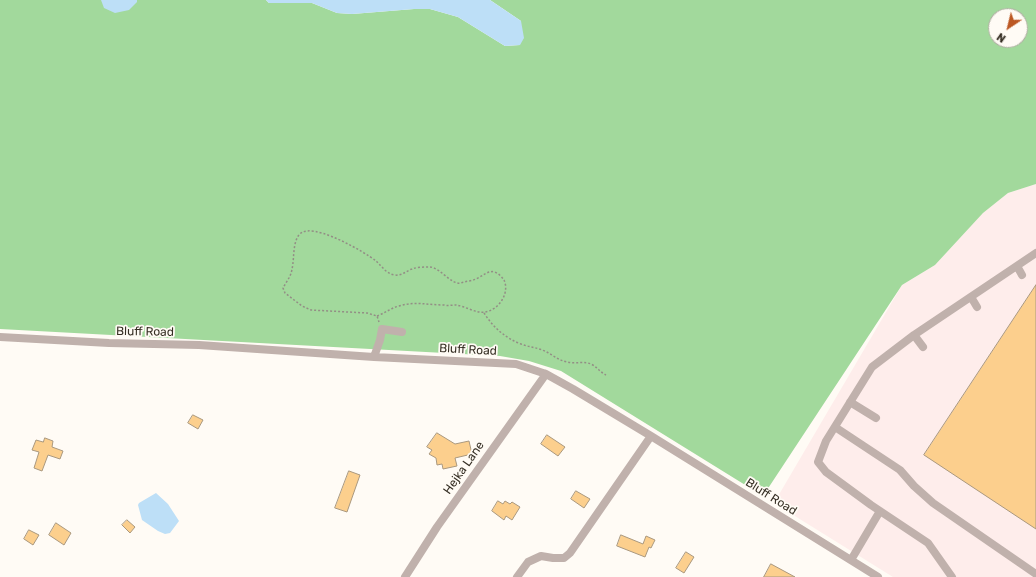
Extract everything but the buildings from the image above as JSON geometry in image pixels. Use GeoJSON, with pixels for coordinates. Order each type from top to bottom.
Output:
{"type":"FeatureCollection","features":[{"type":"Feature","properties":{"kind":"street"},"geometry":{"type":"LineString","coordinates":[[952,577],[928,543],[826,472],[818,462],[826,441],[872,367],[914,335],[1036,253]]}},
{"type":"Feature","properties":{"kind":"street"},"geometry":{"type":"LineString","coordinates":[[1017,266],[1022,275]]}},
{"type":"Feature","properties":{"kind":"street"},"geometry":{"type":"LineString","coordinates":[[971,297],[977,308]]}},
{"type":"Feature","properties":{"kind":"street"},"geometry":{"type":"LineString","coordinates":[[374,357],[382,329],[402,332]]}},
{"type":"Feature","properties":{"kind":"street"},"geometry":{"type":"LineString","coordinates":[[914,335],[923,347]]}},
{"type":"Feature","properties":{"kind":"street","name":"Bluff Road"},"geometry":{"type":"LineString","coordinates":[[0,337],[109,343],[199,345],[374,357],[516,364],[546,374],[573,389],[878,577]]}},
{"type":"Feature","properties":{"kind":"street","name":"Hejka Lane"},"geometry":{"type":"LineString","coordinates":[[405,577],[437,527],[546,374]]}},
{"type":"Feature","properties":{"kind":"street"},"geometry":{"type":"LineString","coordinates":[[850,402],[876,418]]}},
{"type":"Feature","properties":{"kind":"street"},"geometry":{"type":"LineString","coordinates":[[835,427],[900,470],[914,486],[933,503],[1036,574]]}},
{"type":"Feature","properties":{"kind":"street"},"geometry":{"type":"LineString","coordinates":[[517,577],[528,562],[541,556],[564,558],[570,553],[651,436]]}},
{"type":"Feature","properties":{"kind":"street"},"geometry":{"type":"LineString","coordinates":[[851,560],[880,511]]}},
{"type":"Feature","properties":{"kind":"path"},"geometry":{"type":"LineString","coordinates":[[484,313],[499,304],[506,292],[505,281],[502,276],[497,273],[489,272],[475,280],[460,283],[455,282],[431,267],[414,268],[400,275],[392,274],[377,262],[348,244],[336,238],[307,230],[301,233],[297,238],[294,248],[292,270],[289,279],[283,288],[285,293],[302,306],[311,310],[367,313],[377,316],[399,305],[410,303],[456,305],[484,313],[495,328],[512,340],[542,350],[562,361],[577,364],[591,364],[606,375]]}},
{"type":"Feature","properties":{"kind":"path"},"geometry":{"type":"LineString","coordinates":[[377,316],[382,329]]}},
{"type":"Feature","properties":{"kind":"shaded area"},"geometry":{"type":"Polygon","coordinates":[[[1036,184],[1036,577],[893,577],[774,503],[902,285],[935,265],[983,213],[1008,193],[1036,184]]]}},
{"type":"Feature","properties":{"kind":"green space"},"geometry":{"type":"Polygon","coordinates":[[[0,0],[101,0],[137,2],[137,0],[266,0],[269,3],[312,3],[337,13],[352,14],[430,9],[458,17],[505,46],[520,45],[521,21],[490,0],[1036,0],[1036,184],[1008,193],[983,213],[935,265],[902,285],[763,496],[561,371],[529,361],[500,356],[0,329],[0,0]]]}},
{"type":"Feature","properties":{"kind":"water"},"geometry":{"type":"Polygon","coordinates":[[[101,0],[137,0],[137,2],[129,10],[115,13],[104,8],[101,0]]]}},
{"type":"Feature","properties":{"kind":"water"},"geometry":{"type":"Polygon","coordinates":[[[266,0],[490,0],[521,21],[524,38],[520,45],[505,46],[458,17],[430,9],[352,14],[337,13],[312,3],[269,3],[266,0]]]}},
{"type":"Feature","properties":{"kind":"water"},"geometry":{"type":"Polygon","coordinates":[[[156,493],[168,504],[179,521],[170,533],[165,534],[158,531],[142,520],[138,505],[139,503],[156,493]]]}}]}
